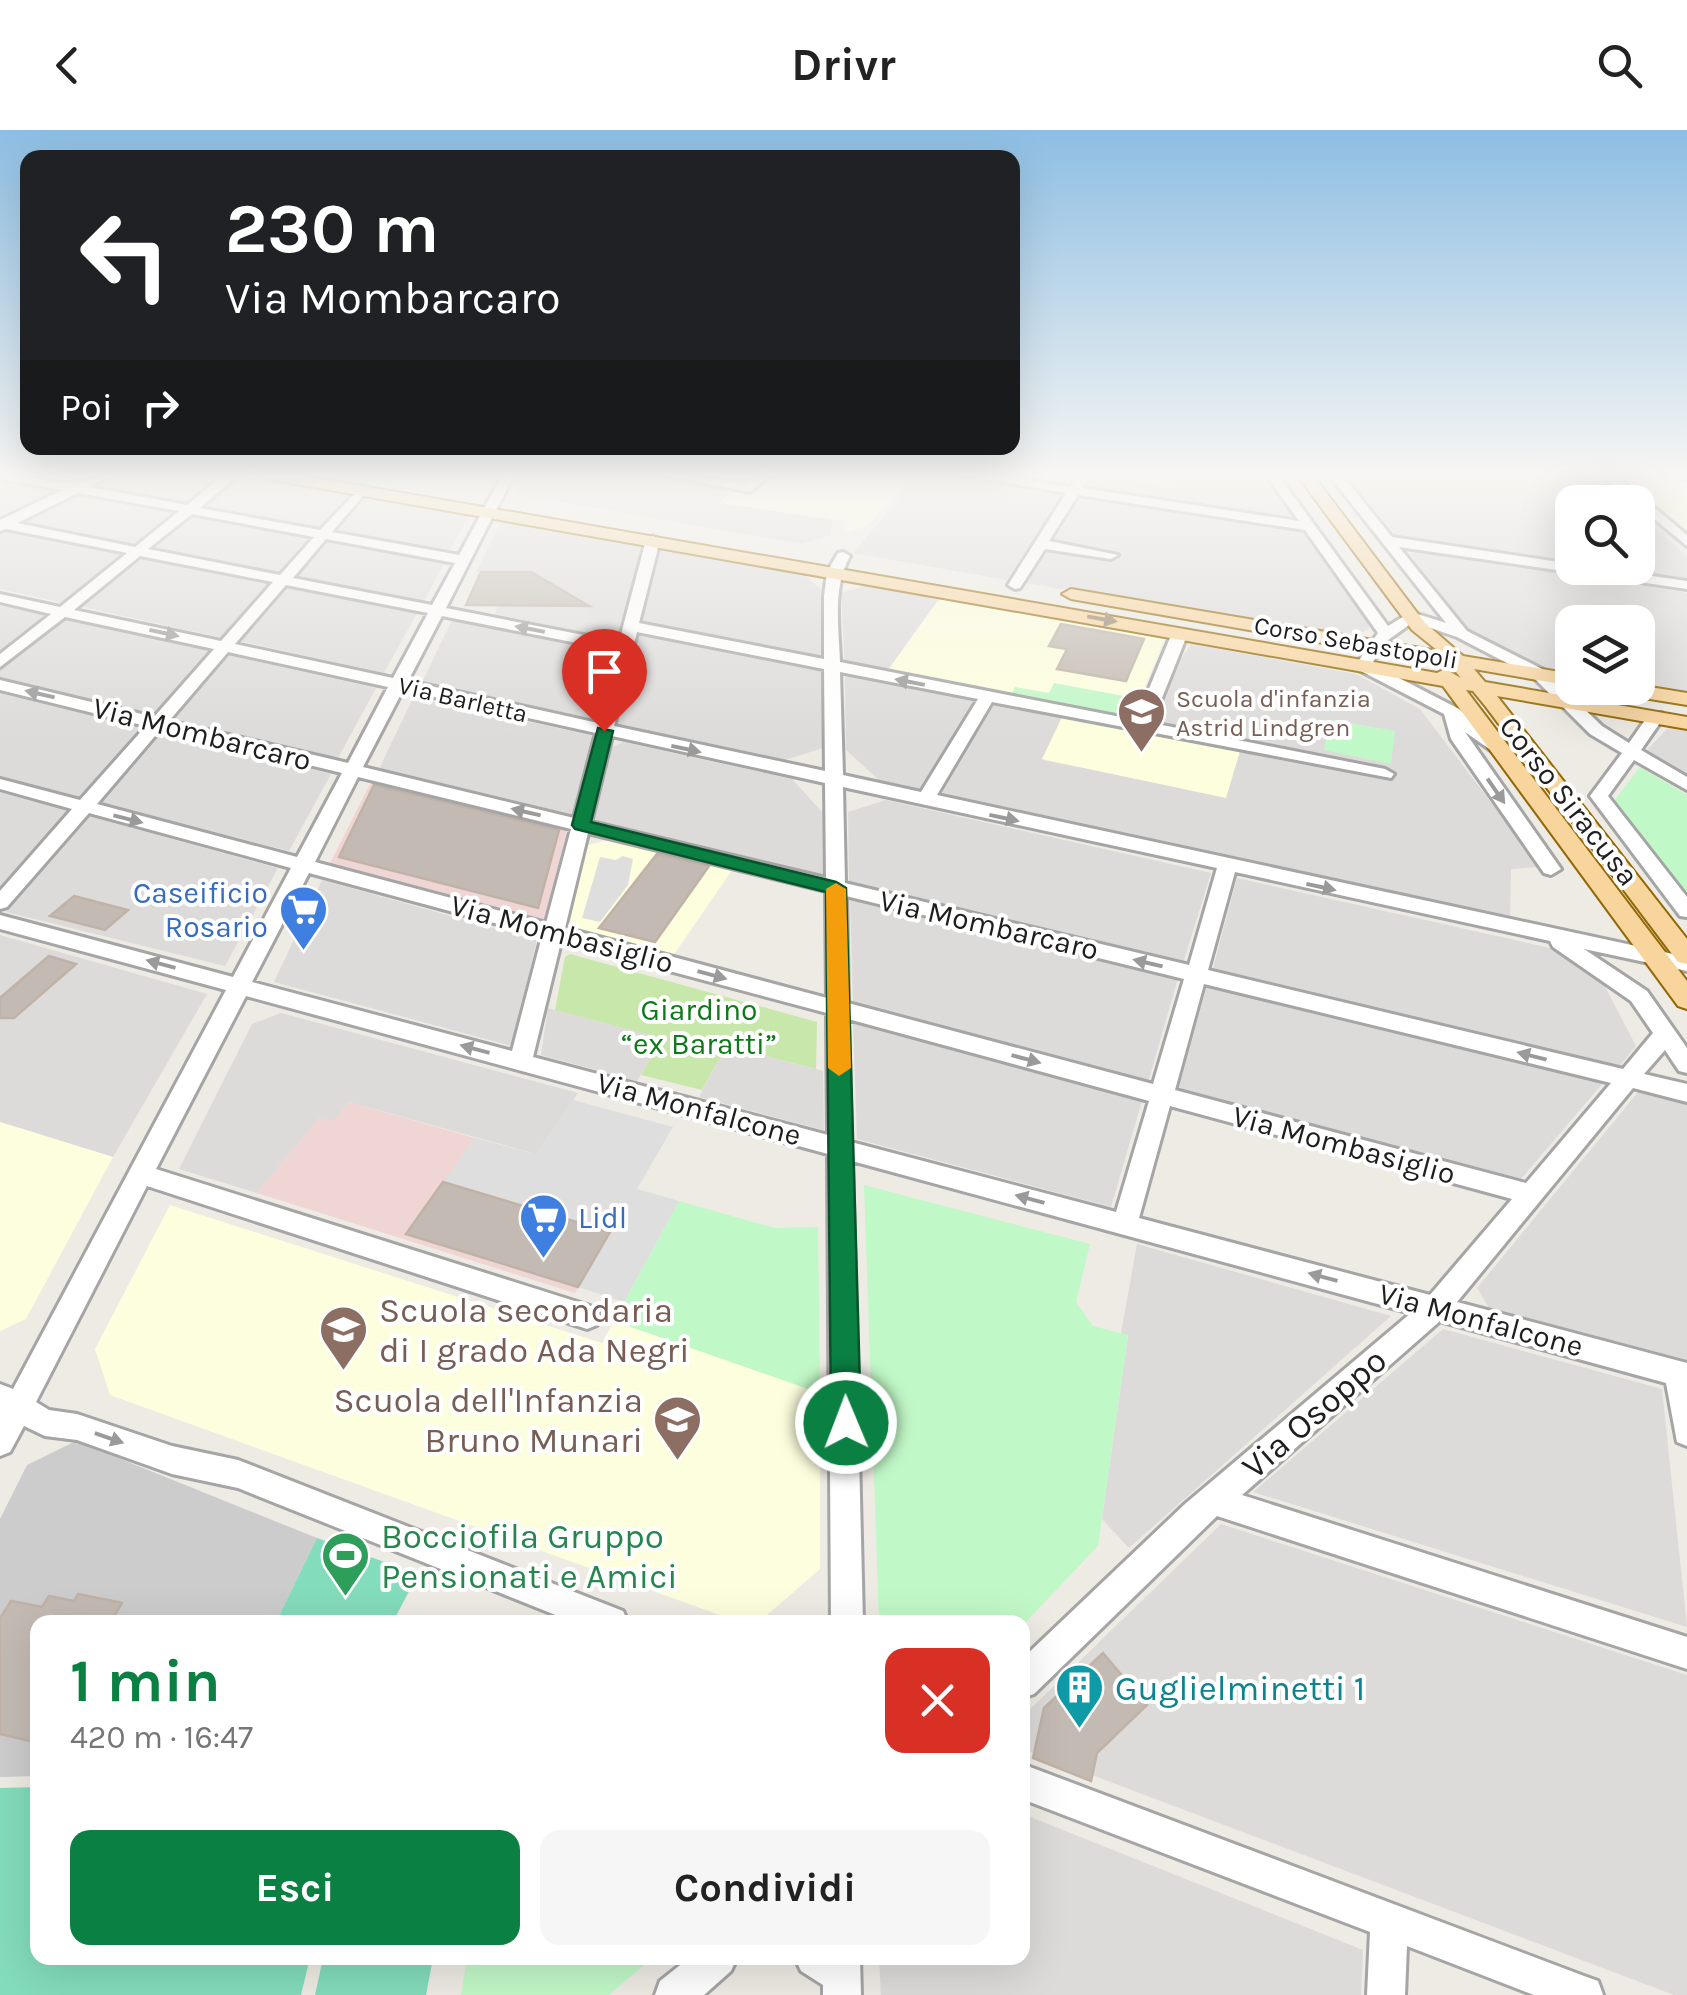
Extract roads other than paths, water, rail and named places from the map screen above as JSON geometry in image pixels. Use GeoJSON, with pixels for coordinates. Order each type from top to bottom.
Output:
{"type":"FeatureCollection","features":[{"type":"Feature","properties":{"kind":"main road","name":"Corso Sebastopoli"},"geometry":{"type":"LineString","coordinates":[[824,562],[896,565]]}},
{"type":"Feature","properties":{"kind":"main road","name":"Corso Sebastopoli"},"geometry":{"type":"LineString","coordinates":[[828,562],[1180,633],[1555,699]]}},
{"type":"Feature","properties":{"kind":"main road","name":"Corso Siracusa"},"geometry":{"type":"LineString","coordinates":[[1370,562],[1414,621],[1479,686],[1687,956]]}},
{"type":"Feature","properties":{"kind":"main road","name":"Corso Sebastopoli"},"geometry":{"type":"LineString","coordinates":[[1006,584],[1380,639],[1555,676]]}},
{"type":"Feature","properties":{"kind":"main road","name":"Corso Siracusa"},"geometry":{"type":"LineString","coordinates":[[1445,654],[1450,681],[1644,954],[1687,1000]]}},
{"type":"Feature","properties":{"kind":"main road"},"geometry":{"type":"LineString","coordinates":[[1655,694],[1687,699]]}},
{"type":"Feature","properties":{"kind":"main road","name":"Corso Sebastopoli"},"geometry":{"type":"LineString","coordinates":[[1588,705],[1687,723]]}},
{"type":"Feature","properties":{"kind":"street"},"geometry":{"type":"LineString","coordinates":[[0,662],[124,562]]}},
{"type":"Feature","properties":{"kind":"street"},"geometry":{"type":"LineString","coordinates":[[193,562],[626,648]]}},
{"type":"Feature","properties":{"kind":"street"},"geometry":{"type":"LineString","coordinates":[[0,903],[298,562]]}},
{"type":"Feature","properties":{"kind":"street"},"geometry":{"type":"LineString","coordinates":[[0,1442],[9,1402],[141,1174],[462,562]]}},
{"type":"Feature","properties":{"kind":"street"},"geometry":{"type":"LineString","coordinates":[[522,1061],[648,562]]}},
{"type":"Feature","properties":{"kind":"street"},"geometry":{"type":"LineString","coordinates":[[1006,584],[1025,562]]}},
{"type":"Feature","properties":{"kind":"street"},"geometry":{"type":"LineString","coordinates":[[1333,562],[1380,639]]}},
{"type":"Feature","properties":{"kind":"street","name":"Corso Siracusa"},"geometry":{"type":"LineString","coordinates":[[1406,562],[1462,634]]}},
{"type":"Feature","properties":{"kind":"street"},"geometry":{"type":"LineString","coordinates":[[1531,562],[1687,585]]}},
{"type":"Feature","properties":{"kind":"street"},"geometry":{"type":"LineString","coordinates":[[839,564],[832,666],[847,1615]]}},
{"type":"Feature","properties":{"kind":"street","name":"Via Barletta"},"geometry":{"type":"LineString","coordinates":[[0,598],[1687,964]]}},
{"type":"Feature","properties":{"kind":"street"},"geometry":{"type":"LineString","coordinates":[[1363,666],[1380,639],[1414,621]]}},
{"type":"Feature","properties":{"kind":"street","name":"Corso Siracusa"},"geometry":{"type":"LineString","coordinates":[[1414,621],[1462,634],[1538,673],[1555,691]]}},
{"type":"Feature","properties":{"kind":"street"},"geometry":{"type":"LineString","coordinates":[[632,626],[1385,774]]}},
{"type":"Feature","properties":{"kind":"street"},"geometry":{"type":"LineString","coordinates":[[1142,728],[1180,633]]}},
{"type":"Feature","properties":{"kind":"street"},"geometry":{"type":"LineString","coordinates":[[1445,654],[1451,640],[1462,634]]}},
{"type":"Feature","properties":{"kind":"street","name":"Corso Siracusa"},"geometry":{"type":"LineString","coordinates":[[1363,666],[1453,712],[1482,739],[1501,749]]}},
{"type":"Feature","properties":{"kind":"street","name":"Via Mombarcaro"},"geometry":{"type":"LineString","coordinates":[[0,685],[1687,1093]]}},
{"type":"Feature","properties":{"kind":"street"},"geometry":{"type":"LineString","coordinates":[[925,801],[987,698]]}},
{"type":"Feature","properties":{"kind":"street","name":"Corso Siracusa"},"geometry":{"type":"LineString","coordinates":[[1569,705],[1596,730],[1687,785]]}},
{"type":"Feature","properties":{"kind":"street","name":"Corso Siracusa"},"geometry":{"type":"LineString","coordinates":[[1453,712],[1448,717],[1459,739],[1550,869]]}},
{"type":"Feature","properties":{"kind":"street","name":"Corso Siracusa"},"geometry":{"type":"LineString","coordinates":[[1656,717],[1599,796],[1687,911]]}},
{"type":"Feature","properties":{"kind":"street","name":"Via Mombasiglio"},"geometry":{"type":"LineString","coordinates":[[0,784],[1530,1194]]}},
{"type":"Feature","properties":{"kind":"street"},"geometry":{"type":"LineString","coordinates":[[1124,1224],[1227,867]]}},
{"type":"Feature","properties":{"kind":"street","name":"Via Monfalcone"},"geometry":{"type":"LineString","coordinates":[[0,922],[1683,1375]]}},
{"type":"Feature","properties":{"kind":"street"},"geometry":{"type":"LineString","coordinates":[[1549,935],[1639,996]]}},
{"type":"Feature","properties":{"kind":"street"},"geometry":{"type":"LineString","coordinates":[[1644,954],[1631,968],[1639,996],[1687,1066]]}},
{"type":"Feature","properties":{"kind":"street","name":"Via Osoppo"},"geometry":{"type":"LineString","coordinates":[[1030,1674],[1213,1500],[1436,1308],[1665,1034]]}},
{"type":"Feature","properties":{"kind":"street"},"geometry":{"type":"LineString","coordinates":[[141,1174],[587,1317]]}},
{"type":"Feature","properties":{"kind":"street"},"geometry":{"type":"LineString","coordinates":[[1683,1375],[1687,1432]]}},
{"type":"Feature","properties":{"kind":"street"},"geometry":{"type":"LineString","coordinates":[[9,1402],[45,1423],[77,1427],[172,1460],[218,1467],[594,1615]]}},
{"type":"Feature","properties":{"kind":"street"},"geometry":{"type":"LineString","coordinates":[[1213,1500],[1687,1653]]}},
{"type":"Feature","properties":{"kind":"street"},"geometry":{"type":"LineString","coordinates":[[1030,1783],[1584,1995]]}},
{"type":"Feature","properties":{"kind":"street"},"geometry":{"type":"LineString","coordinates":[[1386,1995],[1389,1920]]}},
{"type":"Feature","properties":{"kind":"street"},"geometry":{"type":"LineString","coordinates":[[674,1995],[710,1965]]}},
{"type":"Feature","properties":{"kind":"place","name":"Scuola d'infanzia Astrid Lindgren"},"geometry":{"type":"Point","coordinates":[1141,754]}},
{"type":"Feature","properties":{"kind":"place","name":"Caseificio Rosario"},"geometry":{"type":"Point","coordinates":[303,952]}},
{"type":"Feature","properties":{"kind":"place","name":"Lidl"},"geometry":{"type":"Point","coordinates":[543,1260]}},
{"type":"Feature","properties":{"kind":"place","name":"Scuola secondaria di I grado Ada Negri"},"geometry":{"type":"Point","coordinates":[344,1372]}},
{"type":"Feature","properties":{"kind":"place","name":"Scuola dell'Infanzia Bruno Munari"},"geometry":{"type":"Point","coordinates":[678,1462]}},
{"type":"Feature","properties":{"kind":"place","name":"Bocciofila Gruppo Pensionati e Amici"},"geometry":{"type":"Point","coordinates":[346,1598]}},
{"type":"Feature","properties":{"kind":"place","name":"Guglielminetti 1"},"geometry":{"type":"Point","coordinates":[1080,1730]}},
{"type":"Feature","properties":{"kind":"park label","name":"Giardino “ex Baratti”"},"geometry":{"type":"Point","coordinates":[699,1027]}}]}
